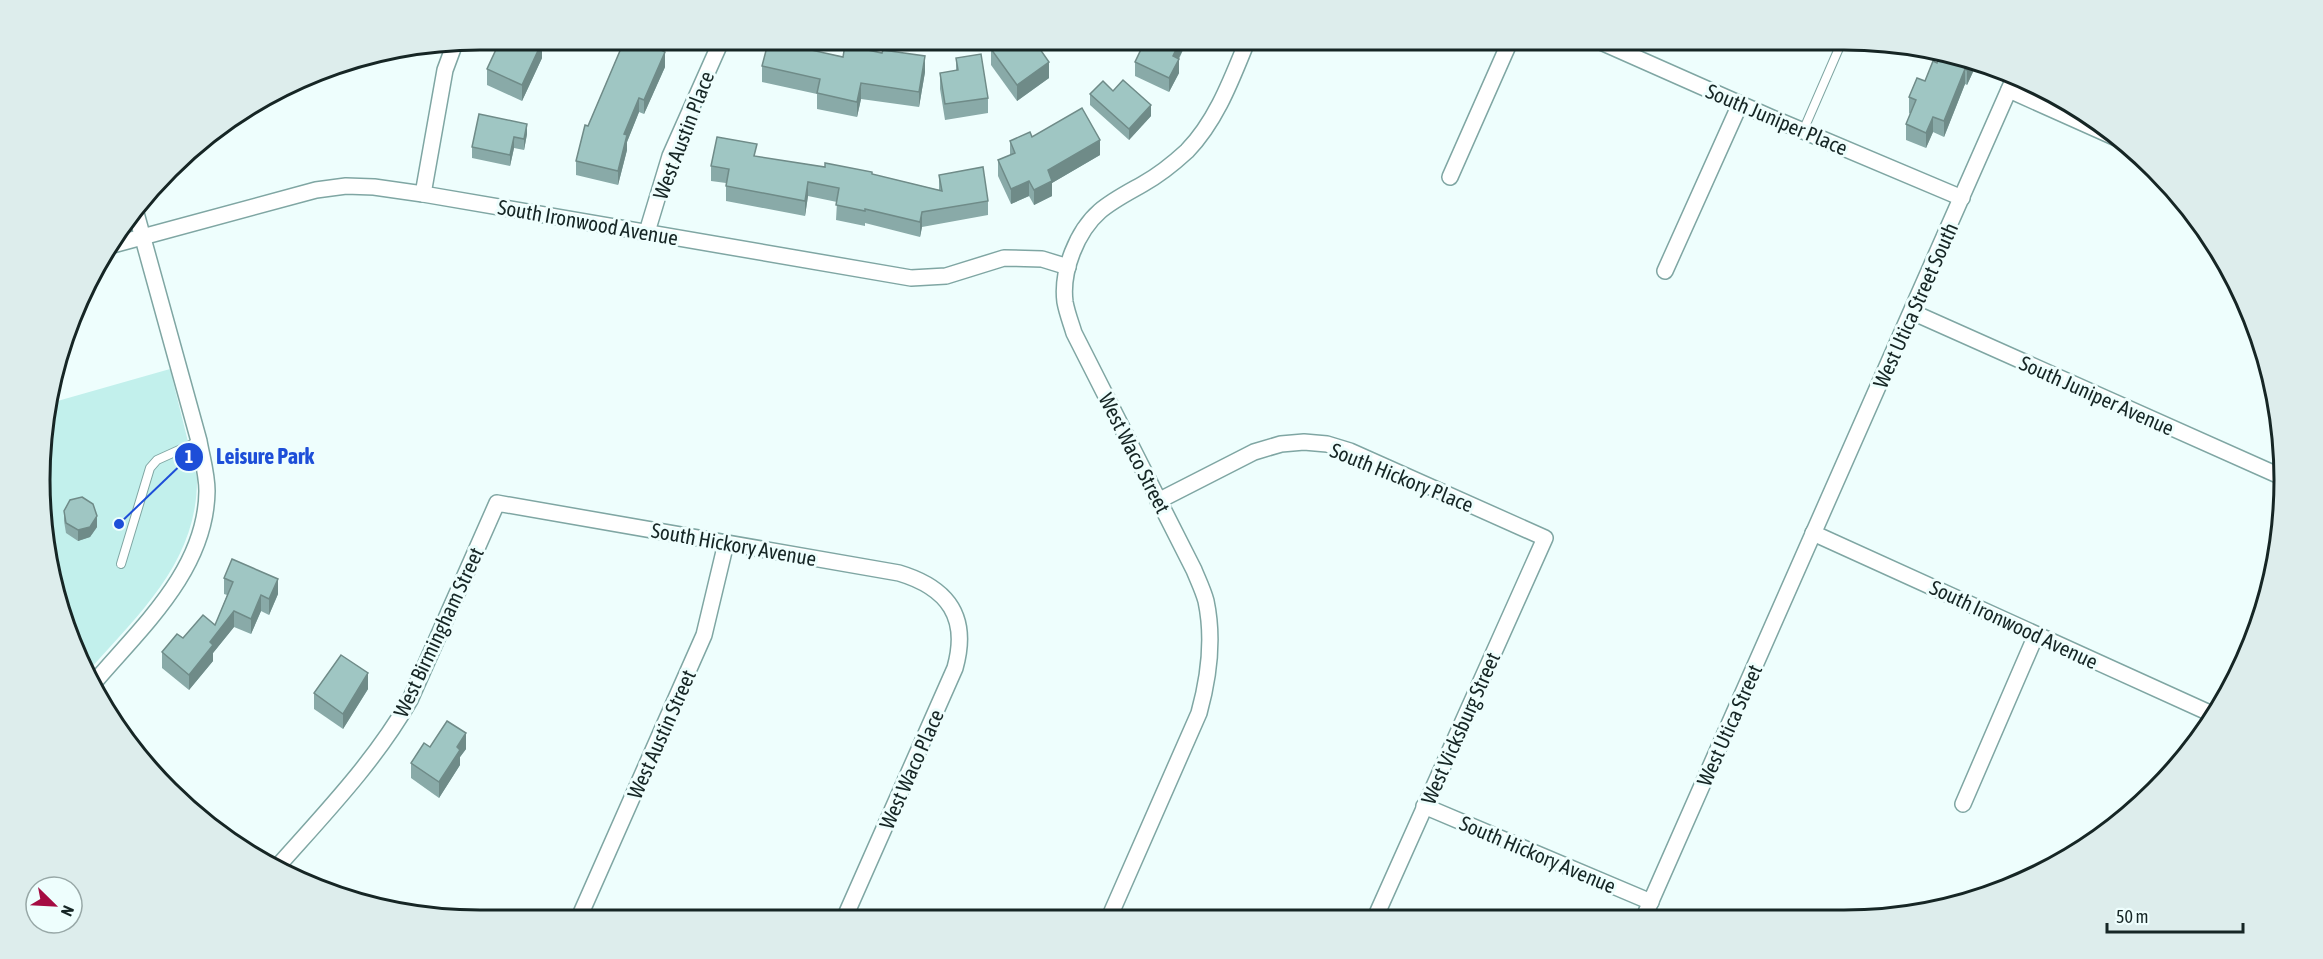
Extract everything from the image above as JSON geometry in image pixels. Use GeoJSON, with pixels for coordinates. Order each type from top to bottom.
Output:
{"type":"FeatureCollection","features":[{"type":"Feature","properties":{"kind":"street"},"geometry":{"type":"LineString","coordinates":[[423,194],[445,70],[452,50]]}},
{"type":"Feature","properties":{"kind":"street","name":"West Austin Place"},"geometry":{"type":"LineString","coordinates":[[647,232],[670,156],[717,50]]}},
{"type":"Feature","properties":{"kind":"street","name":"West Waco Street"},"geometry":{"type":"LineString","coordinates":[[1113,910],[1187,742],[1206,688],[1210,661],[1206,600],[1194,570],[1074,333],[1065,300],[1068,267],[1080,238],[1089,223],[1101,210],[1171,165],[1198,138],[1218,108],[1243,50]]}},
{"type":"Feature","properties":{"kind":"street"},"geometry":{"type":"LineString","coordinates":[[1450,177],[1506,50]]}},
{"type":"Feature","properties":{"kind":"street","name":"South Juniper Place"},"geometry":{"type":"LineString","coordinates":[[1623,50],[1740,104],[1962,198]]}},
{"type":"Feature","properties":{"kind":"street","name":"West Utica Street South"},"geometry":{"type":"LineString","coordinates":[[1813,533],[2012,84]]}},
{"type":"Feature","properties":{"kind":"street"},"geometry":{"type":"LineString","coordinates":[[2026,90],[2058,107]]}},
{"type":"Feature","properties":{"kind":"street"},"geometry":{"type":"LineString","coordinates":[[1665,271],[1740,104]]}},
{"type":"Feature","properties":{"kind":"street","name":"South Ironwood Avenue"},"geometry":{"type":"LineString","coordinates":[[121,242],[316,190],[346,186],[374,187],[423,194],[911,278],[945,276],[1004,258],[1042,260],[1068,267]]}},
{"type":"Feature","properties":{"kind":"street"},"geometry":{"type":"LineString","coordinates":[[98,678],[163,602],[190,562],[203,521],[207,497],[205,470],[199,441],[138,218]]}},
{"type":"Feature","properties":{"kind":"street","name":"South Juniper Avenue"},"geometry":{"type":"LineString","coordinates":[[1912,312],[2274,473]]}},
{"type":"Feature","properties":{"kind":"street","name":"South Hickory Place"},"geometry":{"type":"LineString","coordinates":[[1158,501],[1254,452],[1281,444],[1304,442],[1327,444],[1350,451],[1545,538]]}},
{"type":"Feature","properties":{"kind":"street","name":"South Hickory Avenue"},"geometry":{"type":"LineString","coordinates":[[497,503],[915,578],[943,597],[956,616]]}},
{"type":"Feature","properties":{"kind":"street","name":"West Birmingham Street"},"geometry":{"type":"LineString","coordinates":[[282,861],[373,758],[396,724],[410,700],[497,503]]}},
{"type":"Feature","properties":{"kind":"street","name":"South Ironwood Avenue"},"geometry":{"type":"LineString","coordinates":[[1813,533],[2205,711]]}},
{"type":"Feature","properties":{"kind":"street","name":"West Utica Street"},"geometry":{"type":"LineString","coordinates":[[1647,910],[1813,533]]}},
{"type":"Feature","properties":{"kind":"street","name":"West Vicksburg Street"},"geometry":{"type":"LineString","coordinates":[[1378,910],[1545,538]]}},
{"type":"Feature","properties":{"kind":"street","name":"West Austin Street"},"geometry":{"type":"LineString","coordinates":[[582,910],[704,634],[726,543]]}},
{"type":"Feature","properties":{"kind":"street","name":"West Waco Place"},"geometry":{"type":"LineString","coordinates":[[848,910],[955,668],[961,639],[956,616]]}},
{"type":"Feature","properties":{"kind":"street"},"geometry":{"type":"LineString","coordinates":[[1963,804],[2036,635]]}},
{"type":"Feature","properties":{"kind":"street","name":"South Hickory Avenue"},"geometry":{"type":"LineString","coordinates":[[1424,806],[1651,902]]}},
{"type":"Feature","properties":{"kind":"lane"},"geometry":{"type":"LineString","coordinates":[[1803,131],[1839,50]]}},
{"type":"Feature","properties":{"kind":"lane"},"geometry":{"type":"LineString","coordinates":[[121,564],[150,468],[157,460],[199,441]]}},
{"type":"Feature","properties":{"kind":"shaded area"},"geometry":{"type":"Polygon","coordinates":[[[170,369],[197,478],[195,508],[176,562],[144,608],[92,667],[72,618],[53,536],[50,508],[50,451],[57,401],[170,369]]]}},
{"type":"Feature","properties":{"kind":"building"},"geometry":{"type":"Polygon","coordinates":[[[496,50],[538,50],[522,85],[487,69],[496,50]]]}},
{"type":"Feature","properties":{"kind":"building"},"geometry":{"type":"Polygon","coordinates":[[[620,50],[661,50],[665,52],[644,100],[639,98],[624,134],[627,135],[618,171],[576,161],[585,125],[588,126],[620,50]]]}},
{"type":"Feature","properties":{"kind":"building"},"geometry":{"type":"Polygon","coordinates":[[[766,50],[811,50],[843,57],[844,50],[868,50],[882,53],[883,50],[925,56],[919,92],[861,83],[857,102],[817,93],[820,79],[762,66],[766,50]]]}},
{"type":"Feature","properties":{"kind":"building"},"geometry":{"type":"Polygon","coordinates":[[[992,50],[1041,50],[1049,62],[1017,85],[992,50]]]}},
{"type":"Feature","properties":{"kind":"building"},"geometry":{"type":"Polygon","coordinates":[[[1141,50],[1176,50],[1173,56],[1179,59],[1169,78],[1135,62],[1141,50]]]}},
{"type":"Feature","properties":{"kind":"building"},"geometry":{"type":"Polygon","coordinates":[[[981,54],[988,98],[945,104],[940,73],[958,70],[956,58],[981,54]]]}},
{"type":"Feature","properties":{"kind":"building"},"geometry":{"type":"Polygon","coordinates":[[[1938,60],[1968,68],[1965,69],[1944,121],[1933,117],[1926,133],[1906,124],[1916,100],[1909,97],[1917,78],[1925,81],[1933,61],[1937,63],[1938,60]]]}},
{"type":"Feature","properties":{"kind":"building"},"geometry":{"type":"Polygon","coordinates":[[[1123,80],[1151,105],[1129,129],[1090,94],[1103,81],[1113,91],[1123,80]]]}},
{"type":"Feature","properties":{"kind":"building"},"geometry":{"type":"Polygon","coordinates":[[[1082,108],[1100,140],[1048,170],[1052,181],[1034,190],[1029,181],[1011,189],[998,160],[1015,153],[1010,141],[1030,132],[1032,137],[1082,108]]]}},
{"type":"Feature","properties":{"kind":"building"},"geometry":{"type":"Polygon","coordinates":[[[479,114],[527,124],[524,139],[514,137],[510,155],[472,147],[479,114]]]}},
{"type":"Feature","properties":{"kind":"building"},"geometry":{"type":"Polygon","coordinates":[[[717,137],[757,144],[754,156],[825,167],[825,163],[872,172],[872,174],[942,191],[939,175],[983,167],[988,201],[922,212],[920,222],[865,209],[865,211],[836,205],[839,188],[808,182],[805,201],[726,186],[729,169],[711,166],[717,137]]]}},
{"type":"Feature","properties":{"kind":"building"},"geometry":{"type":"Polygon","coordinates":[[[82,497],[93,504],[97,516],[90,527],[78,530],[66,523],[64,511],[70,500],[82,497]]]}},
{"type":"Feature","properties":{"kind":"building"},"geometry":{"type":"Polygon","coordinates":[[[232,559],[278,579],[269,599],[261,595],[251,619],[234,611],[210,642],[213,645],[189,675],[162,652],[177,634],[183,638],[203,615],[215,625],[233,582],[224,578],[232,559]]]}},
{"type":"Feature","properties":{"kind":"building"},"geometry":{"type":"Polygon","coordinates":[[[341,655],[368,673],[343,714],[314,693],[341,655]]]}},
{"type":"Feature","properties":{"kind":"building"},"geometry":{"type":"Polygon","coordinates":[[[447,721],[466,733],[457,747],[460,750],[439,782],[411,763],[424,743],[430,747],[447,721]]]}},
{"type":"Feature","properties":{"kind":"place","name":"Leisure Park"},"geometry":{"type":"Point","coordinates":[119,524]}}]}
